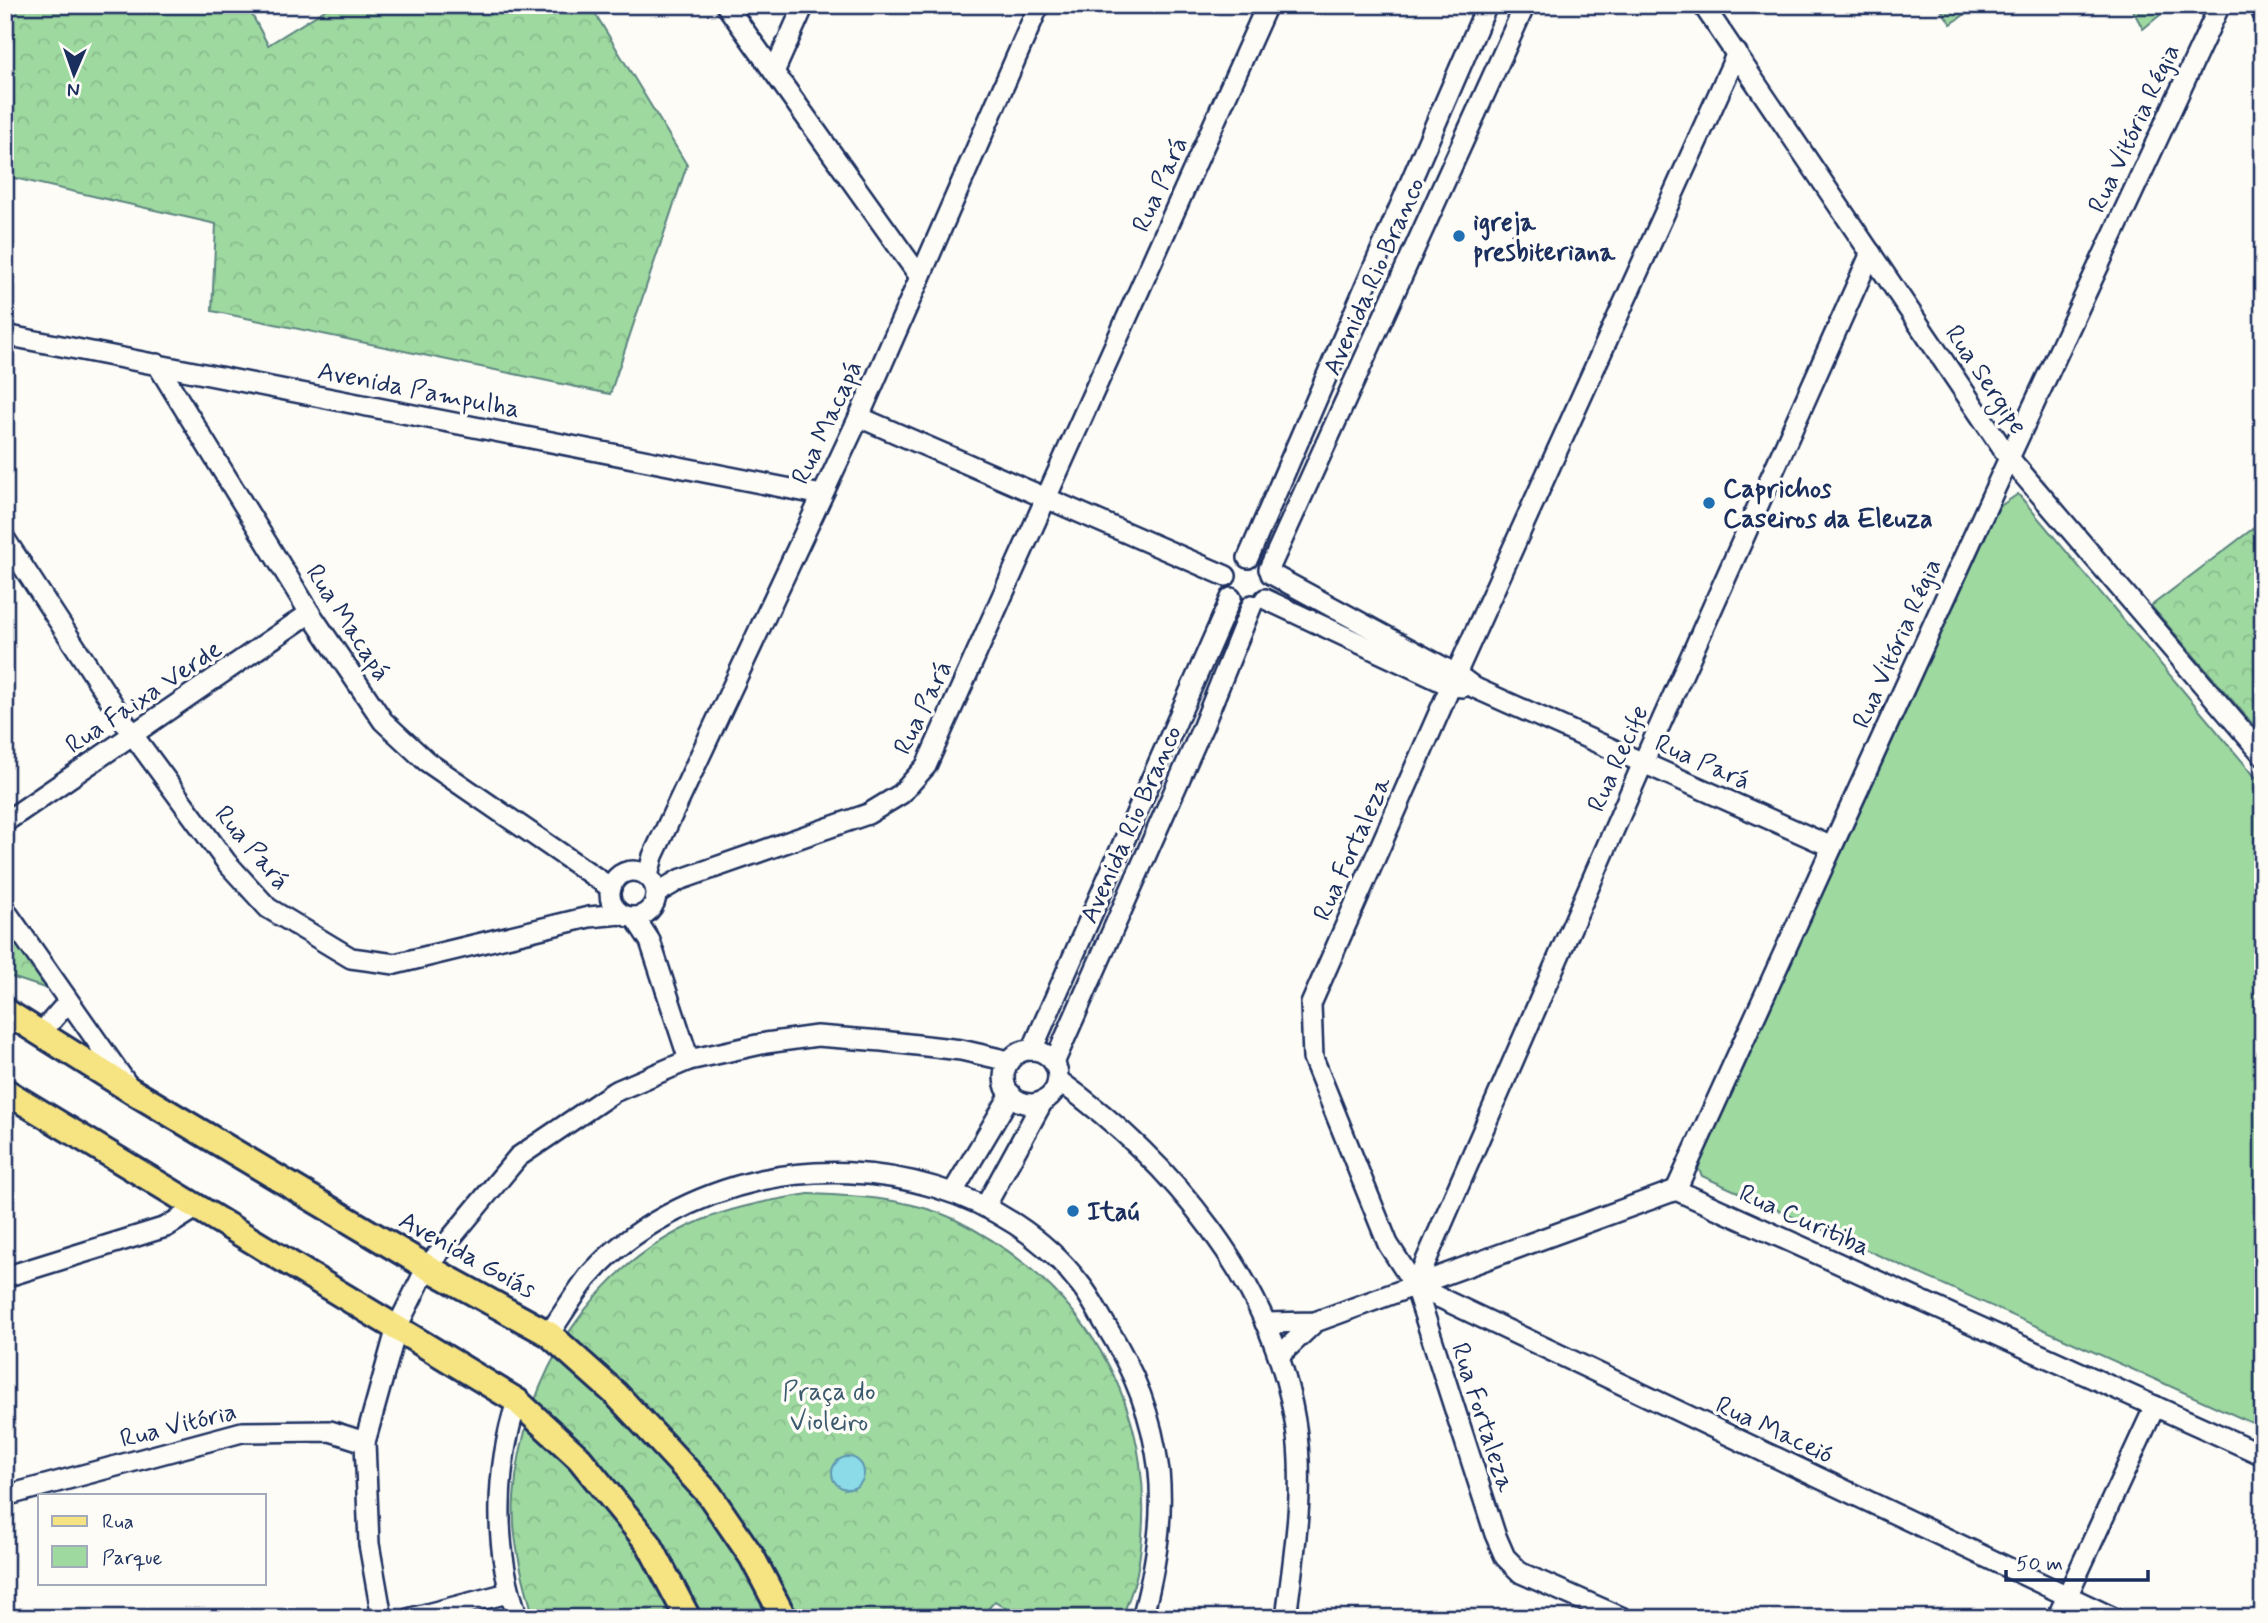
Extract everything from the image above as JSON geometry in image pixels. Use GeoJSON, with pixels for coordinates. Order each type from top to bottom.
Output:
{"type":"FeatureCollection","features":[{"type":"Feature","properties":{"kind":"main road","name":"Avenida Goiás"},"geometry":{"type":"LineString","coordinates":[[5,1011],[132,1091],[427,1267],[549,1334],[616,1394],[709,1493],[752,1557],[784,1618]]}},
{"type":"Feature","properties":{"kind":"main road"},"geometry":{"type":"LineString","coordinates":[[5,1091],[517,1401],[579,1458],[649,1544],[688,1618]]}},
{"type":"Feature","properties":{"kind":"street"},"geometry":{"type":"LineString","coordinates":[[726,5],[920,277]]}},
{"type":"Feature","properties":{"kind":"street"},"geometry":{"type":"LineString","coordinates":[[774,72],[804,5]]}},
{"type":"Feature","properties":{"kind":"street","name":"Rua Macapá"},"geometry":{"type":"LineString","coordinates":[[157,364],[310,613],[383,721],[426,761],[594,875],[624,902],[649,881],[653,856],[859,417],[1039,5]]}},
{"type":"Feature","properties":{"kind":"street","name":"Rua Pará"},"geometry":{"type":"LineString","coordinates":[[5,540],[133,735],[227,863],[268,908],[351,958],[395,964],[589,917],[624,902],[630,871],[649,881],[679,880],[868,814],[901,793],[926,766],[1048,499],[1267,5]]}},
{"type":"Feature","properties":{"kind":"street","name":"Avenida Rio Branco"},"geometry":{"type":"LineString","coordinates":[[1248,558],[1487,5]]}},
{"type":"Feature","properties":{"kind":"street","name":"Avenida Rio Branco"},"geometry":{"type":"LineString","coordinates":[[1270,571],[1525,5]]}},
{"type":"Feature","properties":{"kind":"street","name":"Rua Sergipe"},"geometry":{"type":"LineString","coordinates":[[1703,5],[2009,458],[2263,755]]}},
{"type":"Feature","properties":{"kind":"street","name":"Rua Vitória Régia"},"geometry":{"type":"LineString","coordinates":[[1676,1190],[2009,458],[2220,5]]}},
{"type":"Feature","properties":{"kind":"street"},"geometry":{"type":"LineString","coordinates":[[2259,5],[2263,14]]}},
{"type":"Feature","properties":{"kind":"street","name":"Rua Fortaleza"},"geometry":{"type":"LineString","coordinates":[[1623,1618],[1521,1573],[1505,1557],[1495,1534],[1415,1286],[1388,1244],[1313,1058],[1311,1003],[1453,680],[1737,54]]}},
{"type":"Feature","properties":{"kind":"street","name":"Rua Recife"},"geometry":{"type":"LineString","coordinates":[[1415,1286],[1643,763],[1871,253]]}},
{"type":"Feature","properties":{"kind":"street","name":"Avenida Pampulha"},"geometry":{"type":"LineString","coordinates":[[5,335],[822,495]]}},
{"type":"Feature","properties":{"kind":"street"},"geometry":{"type":"LineString","coordinates":[[859,417],[1226,576]]}},
{"type":"Feature","properties":{"kind":"street"},"geometry":{"type":"LineString","coordinates":[[1248,558],[1259,561],[1270,571],[1272,588],[1258,602],[1241,604],[1231,598],[1226,588],[1226,576],[1234,563],[1248,558]]}},
{"type":"Feature","properties":{"kind":"street","name":"Rua Pará"},"geometry":{"type":"LineString","coordinates":[[1270,571],[1453,680]]}},
{"type":"Feature","properties":{"kind":"street"},"geometry":{"type":"LineString","coordinates":[[1298,613],[1307,593]]}},
{"type":"Feature","properties":{"kind":"street","name":"Avenida Rio Branco"},"geometry":{"type":"LineString","coordinates":[[1032,1050],[1231,598]]}},
{"type":"Feature","properties":{"kind":"street","name":"Rua Pará"},"geometry":{"type":"LineString","coordinates":[[1258,602],[1298,613],[1475,688],[1832,848]]}},
{"type":"Feature","properties":{"kind":"street","name":"Avenida Rio Branco"},"geometry":{"type":"LineString","coordinates":[[1056,1072],[1258,602]]}},
{"type":"Feature","properties":{"kind":"street","name":"Rua Faixa Verde"},"geometry":{"type":"LineString","coordinates":[[5,822],[310,613]]}},
{"type":"Feature","properties":{"kind":"street"},"geometry":{"type":"LineString","coordinates":[[624,902],[650,941],[690,1060]]}},
{"type":"Feature","properties":{"kind":"street"},"geometry":{"type":"LineString","coordinates":[[5,910],[132,1091]]}},
{"type":"Feature","properties":{"kind":"street"},"geometry":{"type":"LineString","coordinates":[[40,1034],[68,1002]]}},
{"type":"Feature","properties":{"kind":"street"},"geometry":{"type":"LineString","coordinates":[[382,1618],[369,1544],[365,1442],[397,1327],[427,1267],[518,1157],[614,1092],[690,1060],[766,1043],[817,1037],[961,1050],[1009,1061]]}},
{"type":"Feature","properties":{"kind":"street"},"geometry":{"type":"LineString","coordinates":[[1043,1101],[1026,1103],[1011,1094],[1004,1078],[1009,1061],[1023,1051],[1041,1052],[1056,1072],[1107,1116],[1192,1205],[1247,1284],[1279,1356],[1296,1423],[1299,1518],[1286,1618]]}},
{"type":"Feature","properties":{"kind":"street"},"geometry":{"type":"LineString","coordinates":[[985,1207],[1043,1101],[1055,1089],[1056,1072]]}},
{"type":"Feature","properties":{"kind":"street"},"geometry":{"type":"LineString","coordinates":[[953,1192],[1011,1094]]}},
{"type":"Feature","properties":{"kind":"street"},"geometry":{"type":"LineString","coordinates":[[549,1334],[588,1278],[612,1254],[646,1228],[720,1192],[778,1177],[830,1170],[889,1176],[953,1192],[985,1207],[1036,1240],[1080,1283],[1131,1365],[1150,1421],[1159,1474],[1159,1532],[1142,1618]]}},
{"type":"Feature","properties":{"kind":"street"},"geometry":{"type":"LineString","coordinates":[[1265,1323],[1315,1322],[1676,1190]]}},
{"type":"Feature","properties":{"kind":"street","name":"Rua Curitiba"},"geometry":{"type":"LineString","coordinates":[[1676,1190],[2263,1455]]}},
{"type":"Feature","properties":{"kind":"street"},"geometry":{"type":"LineString","coordinates":[[5,1277],[166,1227],[196,1208]]}},
{"type":"Feature","properties":{"kind":"street","name":"Rua Maceió"},"geometry":{"type":"LineString","coordinates":[[1415,1286],[2114,1618]]}},
{"type":"Feature","properties":{"kind":"street"},"geometry":{"type":"LineString","coordinates":[[1279,1356],[1315,1322]]}},
{"type":"Feature","properties":{"kind":"street"},"geometry":{"type":"LineString","coordinates":[[517,1401],[508,1429],[499,1517],[502,1564],[517,1618]]}},
{"type":"Feature","properties":{"kind":"street"},"geometry":{"type":"LineString","coordinates":[[2057,1618],[2155,1406]]}},
{"type":"Feature","properties":{"kind":"street","name":"Rua Vitória"},"geometry":{"type":"LineString","coordinates":[[5,1496],[242,1432],[330,1431],[365,1442]]}},
{"type":"Feature","properties":{"kind":"street"},"geometry":{"type":"LineString","coordinates":[[411,1618],[508,1592]]}},
{"type":"Feature","properties":{"kind":"green space"},"geometry":{"type":"Polygon","coordinates":[[[5,5],[247,5],[268,45],[333,5],[590,5],[687,165],[610,394],[212,311],[216,224],[5,176],[5,5]]]}},
{"type":"Feature","properties":{"kind":"green space"},"geometry":{"type":"Polygon","coordinates":[[[1938,5],[1978,5],[1951,24],[1938,5]]]}},
{"type":"Feature","properties":{"kind":"green space"},"geometry":{"type":"Polygon","coordinates":[[[2130,5],[2171,5],[2171,6],[2143,29],[2130,5]]]}},
{"type":"Feature","properties":{"kind":"green space"},"geometry":{"type":"Polygon","coordinates":[[[2018,494],[2263,786],[2263,1428],[1702,1176],[1698,1168],[1999,507],[2018,494]]]}},
{"type":"Feature","properties":{"kind":"green space"},"geometry":{"type":"Polygon","coordinates":[[[2263,521],[2263,736],[2151,606],[2263,521]]]}},
{"type":"Feature","properties":{"kind":"green space"},"geometry":{"type":"Polygon","coordinates":[[[5,919],[57,992],[5,975],[5,919]]]}},
{"type":"Feature","properties":{"kind":"green space","name":"Praça do Violeiro"},"geometry":{"type":"Polygon","coordinates":[[[808,1194],[901,1202],[954,1219],[1002,1247],[1044,1281],[1080,1320],[1108,1364],[1128,1411],[1140,1463],[1143,1517],[1137,1573],[1122,1618],[1021,1618],[995,1601],[980,1618],[534,1618],[516,1544],[514,1498],[520,1453],[532,1410],[549,1368],[571,1329],[599,1294],[631,1263],[668,1237],[722,1213],[808,1194]]]}},
{"type":"Feature","properties":{"kind":"water"},"geometry":{"type":"Polygon","coordinates":[[[848,1457],[860,1461],[864,1473],[860,1485],[848,1489],[836,1485],[832,1473],[836,1461],[848,1457]]]}},
{"type":"Feature","properties":{"kind":"place","name":"igreja presbiteriana"},"geometry":{"type":"Point","coordinates":[1459,236]}},
{"type":"Feature","properties":{"kind":"place","name":"Caprichos Caseiros da Eleuza"},"geometry":{"type":"Point","coordinates":[1709,503]}},
{"type":"Feature","properties":{"kind":"place","name":"Itaú"},"geometry":{"type":"Point","coordinates":[1073,1211]}}]}
